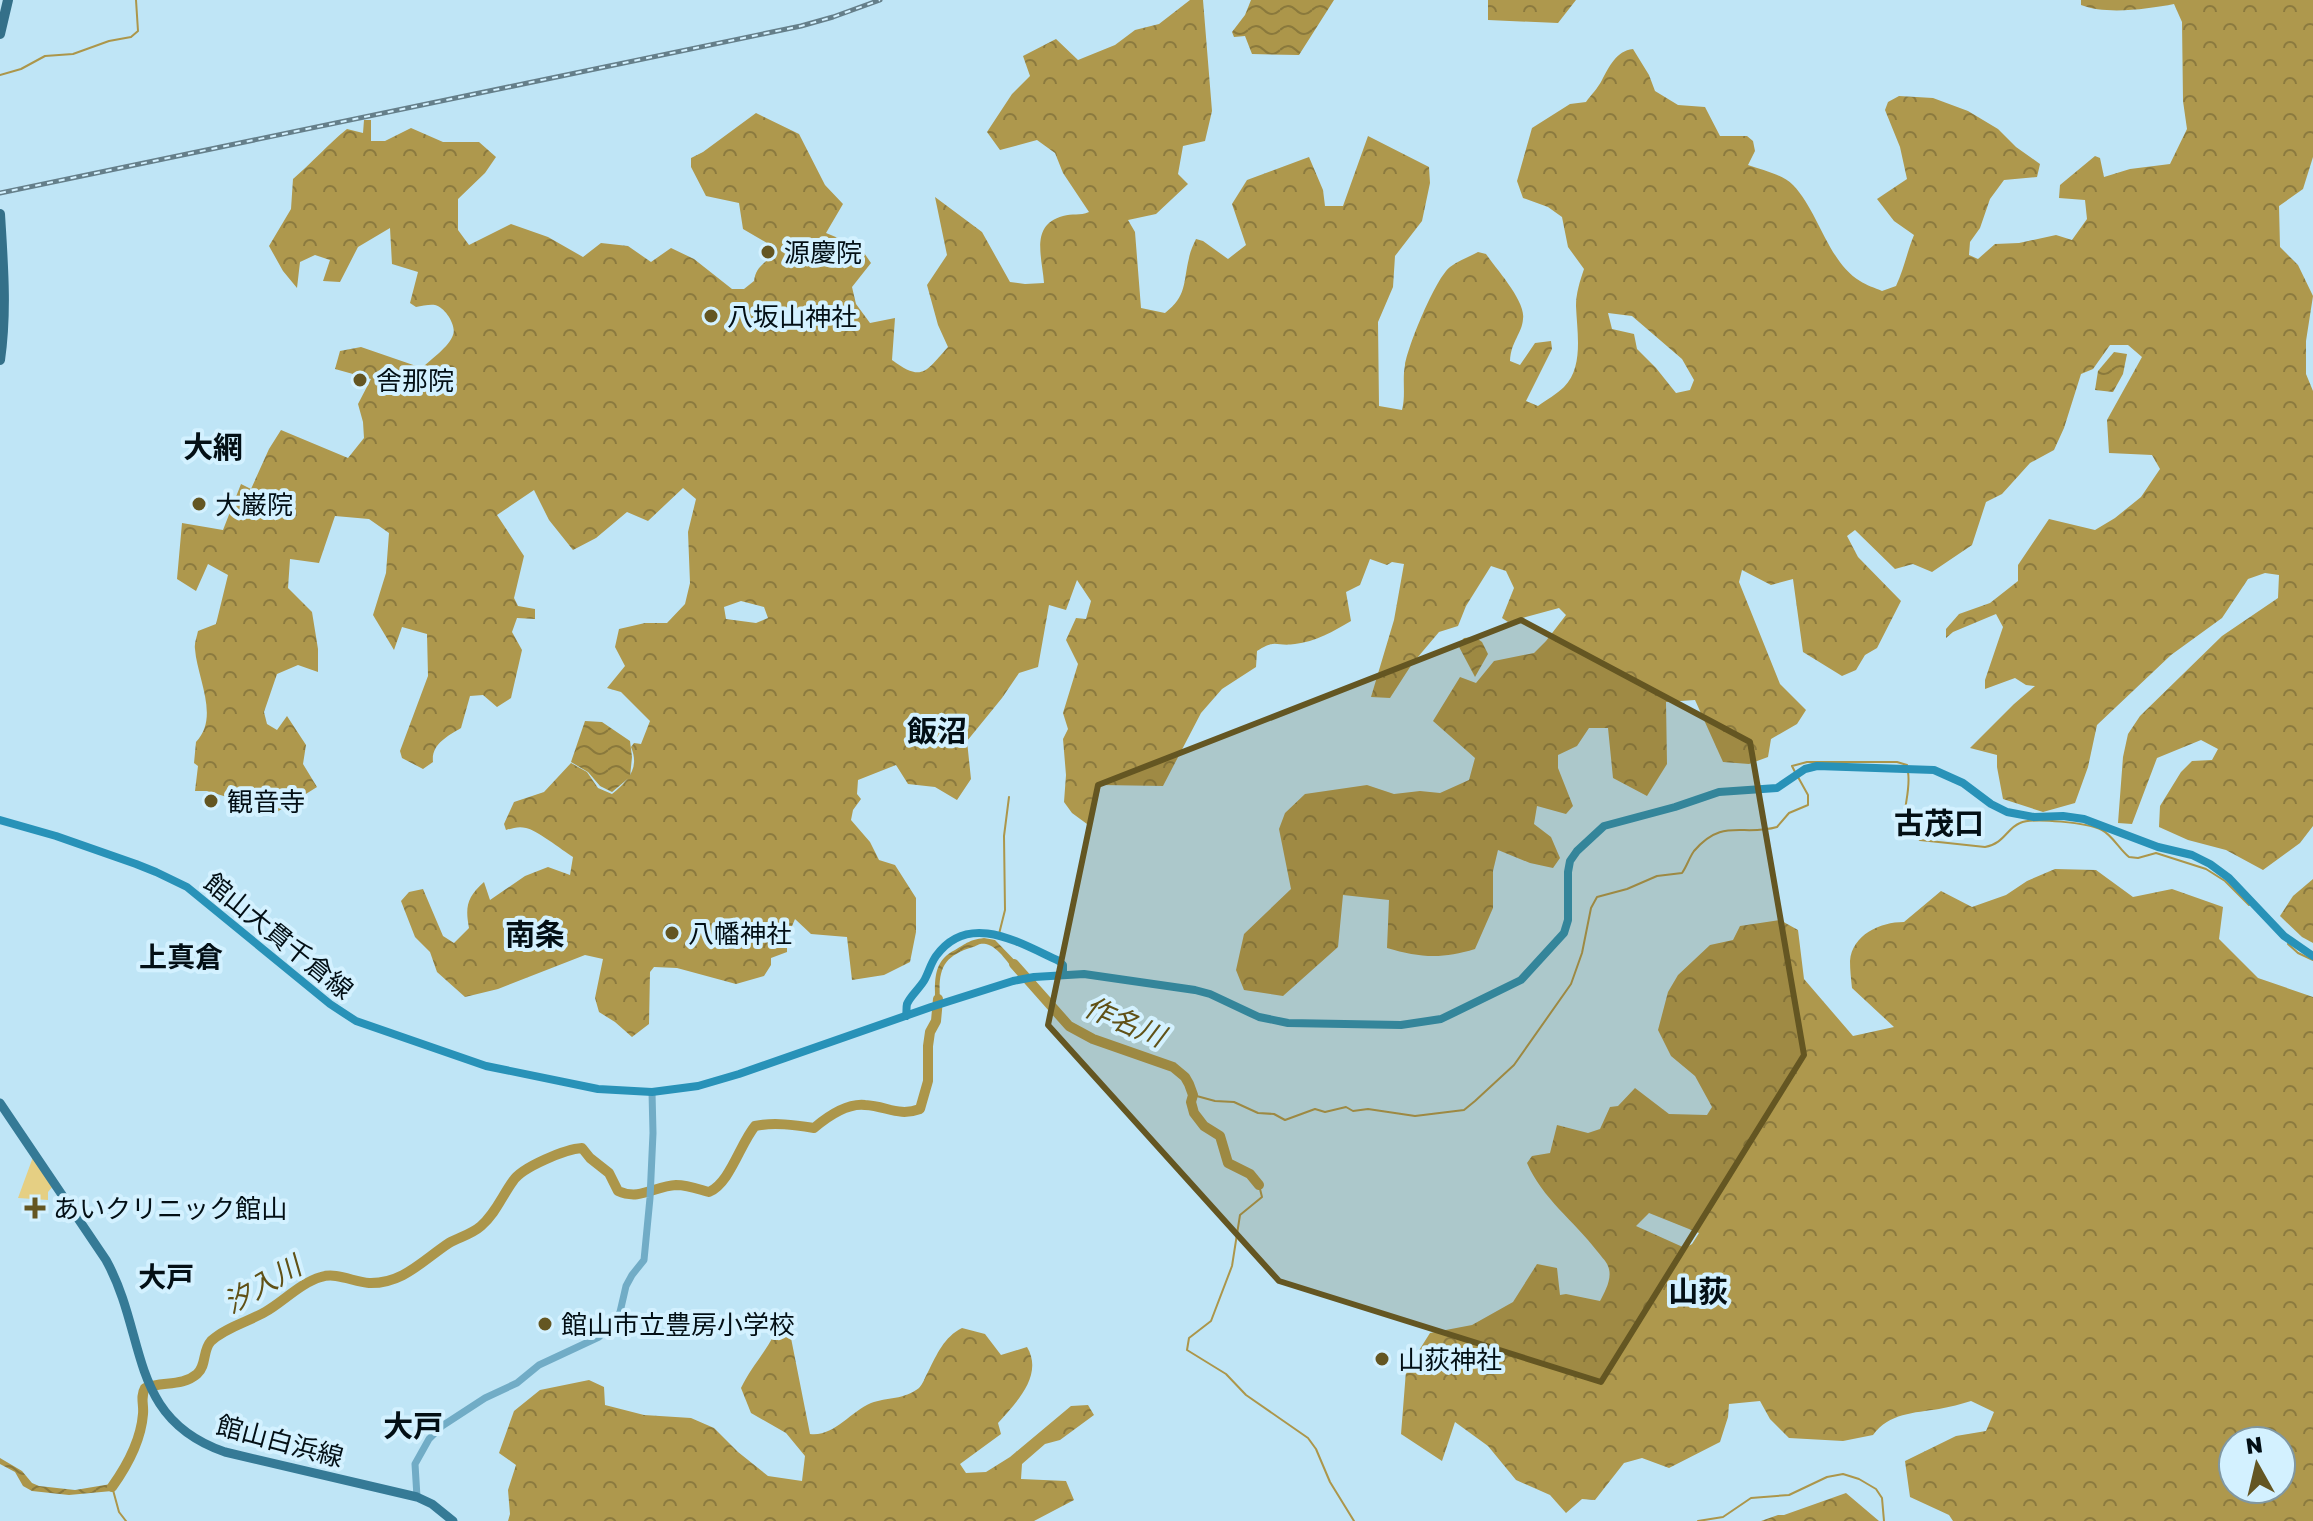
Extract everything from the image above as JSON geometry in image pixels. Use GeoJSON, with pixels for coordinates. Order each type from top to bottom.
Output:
{"type":"FeatureCollection","features":[{"type":"Feature","properties":{"kind":"highway"},"geometry":{"type":"LineString","coordinates":[[0,11],[1,0]]}},
{"type":"Feature","properties":{"kind":"highway"},"geometry":{"type":"LineString","coordinates":[[0,34],[8,0]]}},
{"type":"Feature","properties":{"kind":"highway"},"geometry":{"type":"LineString","coordinates":[[0,214],[5,309],[0,360]]}},
{"type":"Feature","properties":{"kind":"highway"},"geometry":{"type":"LineString","coordinates":[[0,334],[3,260]]}},
{"type":"Feature","properties":{"kind":"main road","name":"館山大貫千倉線"},"geometry":{"type":"LineString","coordinates":[[0,820],[136,864],[187,887],[330,1004],[356,1021],[452,1056],[513,1073],[598,1089],[652,1092],[688,1088],[728,1078],[1018,980],[1063,974],[1092,975],[1195,990],[1251,1014],[1288,1023],[1401,1025],[1433,1022],[1514,984],[1537,965],[1566,929],[1570,861],[1604,826],[1719,792],[1777,788],[1809,767],[1934,770],[1963,783],[2007,812],[2034,817],[2084,819],[2158,847],[2192,855],[2229,878],[2284,936],[2313,956]]}},
{"type":"Feature","properties":{"kind":"main road"},"geometry":{"type":"LineString","coordinates":[[906,1016],[908,1003],[919,990],[941,950],[963,936],[999,934],[1059,961],[1063,965],[1063,974]]}},
{"type":"Feature","properties":{"kind":"main road","name":"館山白浜線"},"geometry":{"type":"LineString","coordinates":[[0,1103],[106,1260],[127,1309],[145,1377],[159,1403],[182,1431],[204,1445],[225,1452],[417,1497],[441,1510],[453,1521]]}},
{"type":"Feature","properties":{"kind":"street"},"geometry":{"type":"LineString","coordinates":[[417,1497],[415,1464],[429,1439],[442,1426],[485,1398],[517,1383],[539,1365],[591,1341],[609,1329],[620,1312],[626,1286],[644,1260],[651,1181],[652,1092]]}},
{"type":"Feature","properties":{"kind":"highlighted area"},"geometry":{"type":"Polygon","coordinates":[[[1521,620],[1750,742],[1804,1055],[1601,1382],[1279,1281],[1048,1025],[1098,785],[1521,620]]]}},
{"type":"Feature","properties":{"kind":"shaded area"},"geometry":{"type":"Polygon","coordinates":[[[33,1157],[53,1186],[48,1192],[48,1200],[18,1198],[33,1157]]]}},
{"type":"Feature","properties":{"kind":"green space"},"geometry":{"type":"Polygon","coordinates":[[[1190,0],[1203,0],[1212,111],[1205,141],[1183,146],[1178,174],[1188,184],[1156,214],[1128,220],[1135,232],[1141,308],[1165,313],[1177,301],[1196,239],[1228,259],[1246,245],[1232,204],[1247,180],[1309,157],[1323,190],[1325,206],[1343,206],[1368,136],[1429,167],[1430,183],[1422,221],[1395,256],[1393,287],[1378,322],[1379,406],[1402,410],[1407,356],[1430,298],[1450,267],[1478,252],[1486,254],[1503,276],[1523,312],[1510,361],[1520,365],[1535,343],[1551,341],[1552,349],[1526,401],[1538,406],[1561,390],[1570,379],[1577,359],[1576,301],[1584,269],[1568,247],[1562,217],[1548,207],[1523,198],[1517,181],[1532,128],[1570,104],[1586,102],[1614,60],[1627,50],[1633,49],[1655,91],[1678,105],[1705,107],[1720,136],[1747,136],[1753,141],[1755,151],[1748,165],[1778,175],[1793,185],[1849,273],[1882,291],[1896,286],[1914,235],[1894,221],[1877,199],[1907,179],[1900,147],[1885,110],[1888,102],[1899,96],[1933,98],[1968,111],[1998,129],[2040,164],[2037,177],[2004,180],[1990,199],[1980,228],[1970,242],[1969,255],[1978,259],[1995,244],[2019,243],[2056,235],[2072,240],[2087,219],[2085,200],[2059,198],[2060,185],[2095,156],[2100,158],[2104,177],[2130,169],[2170,164],[2187,129],[2183,101],[2182,22],[2174,4],[2115,10],[2091,8],[2081,5],[2081,0],[2313,0],[2313,157],[2303,189],[2279,206],[2280,247],[2298,265],[2313,296],[2306,341],[2306,374],[2313,391],[2313,826],[2300,843],[2263,870],[2226,850],[2188,840],[2159,827],[2160,806],[2181,772],[2192,761],[2212,760],[2218,749],[2201,740],[2157,758],[2132,824],[2118,823],[2123,757],[2128,734],[2140,716],[2222,636],[2278,598],[2279,575],[2265,573],[2248,579],[2222,618],[2171,655],[2097,725],[2088,767],[2075,803],[2043,812],[2003,799],[1997,755],[1970,748],[2035,686],[2026,685],[2015,678],[1985,689],[1985,680],[2003,627],[1996,614],[1946,638],[1946,629],[1959,614],[1990,603],[2018,581],[2018,565],[2049,519],[2095,530],[2141,497],[2160,469],[2152,455],[2109,453],[2107,420],[2142,357],[2128,345],[2110,345],[2093,369],[2081,374],[2054,450],[2030,463],[2002,494],[1986,502],[1972,545],[1932,572],[1913,564],[1895,569],[1855,530],[1847,536],[1858,557],[1901,601],[1877,648],[1865,655],[1856,670],[1842,676],[1803,652],[1793,579],[1771,585],[1742,570],[1739,582],[1780,684],[1806,710],[1797,724],[1771,739],[1768,757],[1749,764],[1723,762],[1695,700],[1666,702],[1667,764],[1647,796],[1613,778],[1608,728],[1589,728],[1577,746],[1558,755],[1558,768],[1573,806],[1566,814],[1537,806],[1534,824],[1551,837],[1560,858],[1553,868],[1530,863],[1498,850],[1493,871],[1493,908],[1475,949],[1431,956],[1387,948],[1389,900],[1343,895],[1338,947],[1283,996],[1244,990],[1236,970],[1244,934],[1291,889],[1279,829],[1285,813],[1305,794],[1367,785],[1394,794],[1420,791],[1440,793],[1469,780],[1475,758],[1433,721],[1460,677],[1476,683],[1494,661],[1534,653],[1566,615],[1559,608],[1508,622],[1502,618],[1514,588],[1506,571],[1491,566],[1466,606],[1458,626],[1439,632],[1412,664],[1390,698],[1371,697],[1394,620],[1404,564],[1392,562],[1387,565],[1370,559],[1360,585],[1346,592],[1351,621],[1310,641],[1273,644],[1257,651],[1256,667],[1222,689],[1201,713],[1163,786],[1101,785],[1090,829],[1064,802],[1066,775],[1063,739],[1068,729],[1063,713],[1078,664],[1066,640],[1076,618],[1086,619],[1091,601],[1077,580],[1066,610],[1049,605],[1038,667],[1019,673],[967,741],[971,779],[957,800],[935,787],[908,784],[896,765],[858,780],[857,794],[861,799],[853,810],[851,820],[870,842],[879,860],[895,865],[916,898],[916,932],[910,962],[884,975],[852,980],[847,937],[811,934],[795,919],[787,938],[787,952],[771,958],[771,965],[764,976],[736,984],[677,968],[654,967],[650,972],[649,1024],[632,1037],[599,1012],[595,998],[603,959],[585,955],[498,989],[465,997],[437,972],[430,952],[415,937],[401,901],[409,892],[423,889],[443,936],[454,943],[469,928],[469,903],[484,882],[490,900],[525,876],[548,867],[570,875],[573,857],[530,829],[518,827],[506,830],[504,824],[514,802],[544,792],[571,763],[587,772],[598,788],[612,794],[631,774],[634,761],[631,747],[634,743],[641,744],[650,721],[621,692],[607,688],[625,666],[615,647],[619,629],[645,623],[667,623],[685,604],[690,583],[688,532],[696,499],[683,488],[648,521],[627,512],[596,538],[573,550],[549,520],[534,490],[497,515],[524,556],[514,598],[518,606],[535,609],[535,619],[517,618],[512,632],[522,650],[511,698],[497,707],[483,695],[470,696],[461,728],[441,741],[435,750],[433,762],[423,769],[402,758],[400,751],[428,676],[427,634],[402,627],[394,650],[373,615],[386,573],[389,533],[369,519],[335,516],[319,563],[290,559],[288,588],[312,612],[318,672],[298,665],[277,674],[264,712],[267,724],[277,730],[287,716],[306,745],[303,764],[317,787],[277,812],[207,791],[195,791],[198,766],[194,763],[196,742],[203,732],[207,709],[195,642],[198,631],[216,624],[228,575],[208,564],[196,591],[177,579],[182,523],[223,530],[241,484],[251,489],[281,430],[348,458],[364,438],[358,404],[371,379],[335,369],[340,351],[361,347],[422,368],[444,348],[454,331],[452,322],[439,306],[416,307],[410,303],[418,272],[392,264],[390,228],[358,247],[340,282],[323,281],[330,260],[315,255],[300,262],[297,288],[269,246],[291,209],[293,179],[347,129],[363,133],[364,120],[371,120],[371,141],[385,141],[411,128],[443,142],[479,142],[496,157],[485,173],[458,199],[458,230],[469,245],[511,224],[548,237],[583,257],[601,243],[628,246],[651,262],[671,248],[694,259],[732,289],[744,289],[754,281],[762,265],[776,253],[767,243],[743,229],[739,203],[706,196],[691,167],[691,158],[756,113],[799,134],[825,185],[843,204],[826,233],[860,247],[871,263],[852,287],[856,304],[870,323],[895,318],[892,360],[918,372],[929,368],[948,347],[938,325],[927,285],[947,255],[935,197],[982,232],[1010,282],[1025,284],[1044,283],[1040,243],[1046,226],[1063,216],[1089,212],[1063,173],[1055,153],[1037,140],[1000,150],[987,132],[1012,94],[1030,76],[1023,56],[1056,39],[1078,60],[1115,45],[1135,30],[1159,24],[1190,0]],[[1608,313],[1612,329],[1634,334],[1637,349],[1676,393],[1690,390],[1694,380],[1682,359],[1632,316],[1608,313]],[[741,601],[724,607],[726,619],[756,623],[768,618],[764,607],[741,601]]]}},
{"type":"Feature","properties":{"kind":"green space"},"geometry":{"type":"Polygon","coordinates":[[[1488,0],[1576,0],[1558,23],[1488,20],[1488,0]]]}},
{"type":"Feature","properties":{"kind":"green space"},"geometry":{"type":"Polygon","coordinates":[[[2055,869],[2096,870],[2133,897],[2172,889],[2223,907],[2219,939],[2258,978],[2313,997],[2313,1521],[1953,1521],[1949,1515],[1910,1497],[1905,1461],[1956,1436],[1986,1431],[1994,1412],[1971,1401],[1903,1415],[1887,1422],[1873,1435],[1843,1441],[1789,1438],[1770,1419],[1760,1401],[1729,1404],[1720,1442],[1669,1468],[1642,1458],[1624,1463],[1595,1500],[1582,1499],[1566,1513],[1550,1495],[1516,1480],[1488,1446],[1455,1422],[1442,1461],[1401,1434],[1406,1371],[1430,1333],[1472,1325],[1513,1302],[1537,1264],[1557,1268],[1560,1295],[1600,1301],[1609,1280],[1607,1264],[1550,1198],[1527,1163],[1532,1156],[1550,1153],[1557,1125],[1588,1133],[1600,1129],[1610,1107],[1618,1106],[1635,1088],[1669,1114],[1707,1115],[1712,1107],[1695,1076],[1671,1056],[1658,1030],[1668,992],[1678,975],[1710,945],[1733,940],[1740,926],[1780,920],[1798,930],[1804,979],[1853,1036],[1894,1027],[1852,988],[1850,961],[1862,937],[1877,927],[1904,922],[1941,891],[1972,907],[2006,895],[2027,881],[2055,869]],[[1649,1213],[1636,1226],[1685,1248],[1699,1233],[1649,1213]]]}},
{"type":"Feature","properties":{"kind":"green space"},"geometry":{"type":"Polygon","coordinates":[[[2313,879],[2313,943],[2280,916],[2293,896],[2313,879]]]}},
{"type":"Feature","properties":{"kind":"green space"},"geometry":{"type":"Polygon","coordinates":[[[962,1328],[985,1334],[1001,1355],[1027,1347],[1032,1368],[1026,1388],[998,1423],[1001,1434],[960,1464],[966,1473],[986,1472],[1010,1457],[1071,1406],[1088,1405],[1094,1415],[1060,1440],[1045,1444],[1022,1464],[1021,1479],[1066,1481],[1074,1500],[1034,1521],[508,1521],[508,1490],[516,1465],[499,1453],[514,1411],[540,1390],[589,1380],[604,1387],[605,1405],[644,1415],[691,1418],[714,1428],[768,1476],[802,1481],[805,1456],[786,1433],[751,1413],[741,1388],[774,1335],[791,1338],[810,1434],[819,1434],[834,1428],[871,1403],[919,1388],[942,1347],[950,1336],[962,1328]]]}},
{"type":"Feature","properties":{"kind":"green space"},"geometry":{"type":"Polygon","coordinates":[[[1846,1493],[1879,1521],[1761,1521],[1784,1515],[1846,1493]]]}},
{"type":"Feature","properties":{"kind":"water"},"geometry":{"type":"Polygon","coordinates":[[[1251,0],[1334,0],[1299,55],[1252,54],[1245,36],[1234,37],[1232,32],[1245,15],[1251,0]]]}},
{"type":"Feature","properties":{"kind":"water"},"geometry":{"type":"Polygon","coordinates":[[[2114,352],[2127,354],[2123,374],[2113,392],[2095,390],[2098,371],[2114,352]]]}},
{"type":"Feature","properties":{"kind":"water"},"geometry":{"type":"Polygon","coordinates":[[[1475,637],[1482,642],[1488,654],[1475,677],[1458,645],[1464,638],[1475,637]]]}},
{"type":"Feature","properties":{"kind":"water"},"geometry":{"type":"Polygon","coordinates":[[[585,721],[602,722],[630,741],[630,777],[612,792],[571,762],[585,721]]]}},
{"type":"Feature","properties":{"kind":"water"},"geometry":{"type":"Polygon","coordinates":[[[984,938],[995,940],[1027,973],[1018,975],[995,949],[980,944],[955,955],[944,965],[940,999],[935,1001],[939,965],[948,954],[968,942],[984,938]]]}},
{"type":"Feature","properties":{"kind":"water"},"geometry":{"type":"Polygon","coordinates":[[[0,1458],[39,1486],[75,1490],[111,1484],[119,1476],[112,1491],[69,1495],[32,1491],[23,1486],[15,1472],[0,1464],[0,1458]]]}},
{"type":"Feature","properties":{"kind":"waterway"},"geometry":{"type":"LineString","coordinates":[[0,75],[21,69],[45,56],[73,54],[131,37],[138,31],[136,0]]}},
{"type":"Feature","properties":{"kind":"waterway"},"geometry":{"type":"LineString","coordinates":[[1795,772],[1792,766],[1807,762],[1897,762],[1907,765]]}},
{"type":"Feature","properties":{"kind":"waterway"},"geometry":{"type":"LineString","coordinates":[[1908,772],[1904,826],[1920,840],[1985,847],[1997,843],[2016,825],[2027,821],[2085,825],[2106,832],[2129,857],[2156,853],[2206,869],[2225,881],[2249,905]]}},
{"type":"Feature","properties":{"kind":"waterway"},"geometry":{"type":"LineString","coordinates":[[1193,1095],[1234,1102],[1285,1120],[1315,1109],[1325,1112],[1346,1107],[1353,1111],[1368,1109],[1415,1116],[1464,1110],[1514,1065],[1571,984],[1582,953],[1591,908],[1597,897],[1657,876],[1682,873],[1694,851],[1714,834],[1777,827],[1789,813],[1808,805],[1808,795],[1798,777]]}},
{"type":"Feature","properties":{"kind":"waterway"},"geometry":{"type":"LineString","coordinates":[[999,934],[1005,910],[1004,836],[1009,797]]}},
{"type":"Feature","properties":{"kind":"waterway"},"geometry":{"type":"LineString","coordinates":[[2288,944],[2313,960]]}},
{"type":"Feature","properties":{"kind":"waterway","name":"作名川"},"geometry":{"type":"LineString","coordinates":[[1014,964],[1069,1026],[1093,1039],[1173,1067],[1185,1077],[1193,1095],[1194,1113],[1204,1126],[1220,1136],[1228,1163],[1250,1174],[1259,1185]]}},
{"type":"Feature","properties":{"kind":"waterway","name":"汐入川"},"geometry":{"type":"LineString","coordinates":[[112,1487],[136,1443],[142,1424],[145,1388],[191,1378],[200,1370],[208,1345],[217,1336],[265,1312],[313,1280],[333,1276],[369,1283],[392,1280],[402,1275],[449,1243],[481,1226],[518,1176],[545,1160],[582,1148],[609,1173],[618,1191],[626,1194],[640,1194],[676,1185],[709,1192],[729,1172],[755,1126],[777,1124],[814,1128],[838,1112],[858,1105],[899,1112],[920,1109],[928,1081],[928,1046],[936,1021],[938,999]]}},
{"type":"Feature","properties":{"kind":"waterway","name":"作名川"},"geometry":{"type":"LineString","coordinates":[[1259,1185],[1262,1197],[1240,1215],[1232,1266],[1211,1321],[1189,1338],[1187,1350],[1226,1374],[1246,1395],[1308,1438],[1354,1521]]}},
{"type":"Feature","properties":{"kind":"waterway"},"geometry":{"type":"LineString","coordinates":[[1698,1521],[1723,1517],[1751,1498],[1789,1495],[1827,1477],[1843,1474],[1876,1489],[1882,1498],[1884,1521]]}},
{"type":"Feature","properties":{"kind":"waterway"},"geometry":{"type":"LineString","coordinates":[[113,1490],[119,1512],[126,1521]]}},
{"type":"Feature","properties":{"kind":"railway"},"geometry":{"type":"LineString","coordinates":[[0,193],[801,26],[880,0]]}},
{"type":"Feature","properties":{"kind":"place","name":"源慶院"},"geometry":{"type":"Point","coordinates":[768,252]}},
{"type":"Feature","properties":{"kind":"place","name":"八坂山神社"},"geometry":{"type":"Point","coordinates":[711,316]}},
{"type":"Feature","properties":{"kind":"place","name":"舎那院"},"geometry":{"type":"Point","coordinates":[360,380]}},
{"type":"Feature","properties":{"kind":"place","name":"大巌院"},"geometry":{"type":"Point","coordinates":[199,504]}},
{"type":"Feature","properties":{"kind":"place","name":"観音寺"},"geometry":{"type":"Point","coordinates":[211,801]}},
{"type":"Feature","properties":{"kind":"place","name":"八幡神社"},"geometry":{"type":"Point","coordinates":[672,933]}},
{"type":"Feature","properties":{"kind":"place","name":"あいクリニック館山"},"geometry":{"type":"Point","coordinates":[35,1208]}},
{"type":"Feature","properties":{"kind":"place","name":"館山市立豊房小学校"},"geometry":{"type":"Point","coordinates":[545,1324]}},
{"type":"Feature","properties":{"kind":"place","name":"山荻神社"},"geometry":{"type":"Point","coordinates":[1382,1359]}},
{"type":"Feature","properties":{"kind":"district","name":"大網"},"geometry":{"type":"Point","coordinates":[213,447]}},
{"type":"Feature","properties":{"kind":"district","name":"飯沼"},"geometry":{"type":"Point","coordinates":[937,731]}},
{"type":"Feature","properties":{"kind":"district","name":"古茂口"},"geometry":{"type":"Point","coordinates":[1939,823]}},
{"type":"Feature","properties":{"kind":"district","name":"南条"},"geometry":{"type":"Point","coordinates":[535,934]}},
{"type":"Feature","properties":{"kind":"district","name":"上真倉"},"geometry":{"type":"Point","coordinates":[181,956]}},
{"type":"Feature","properties":{"kind":"district","name":"大戸"},"geometry":{"type":"Point","coordinates":[166,1276]}},
{"type":"Feature","properties":{"kind":"district","name":"山荻"},"geometry":{"type":"Point","coordinates":[1698,1291]}},
{"type":"Feature","properties":{"kind":"district","name":"大戸"},"geometry":{"type":"Point","coordinates":[413,1426]}}]}
